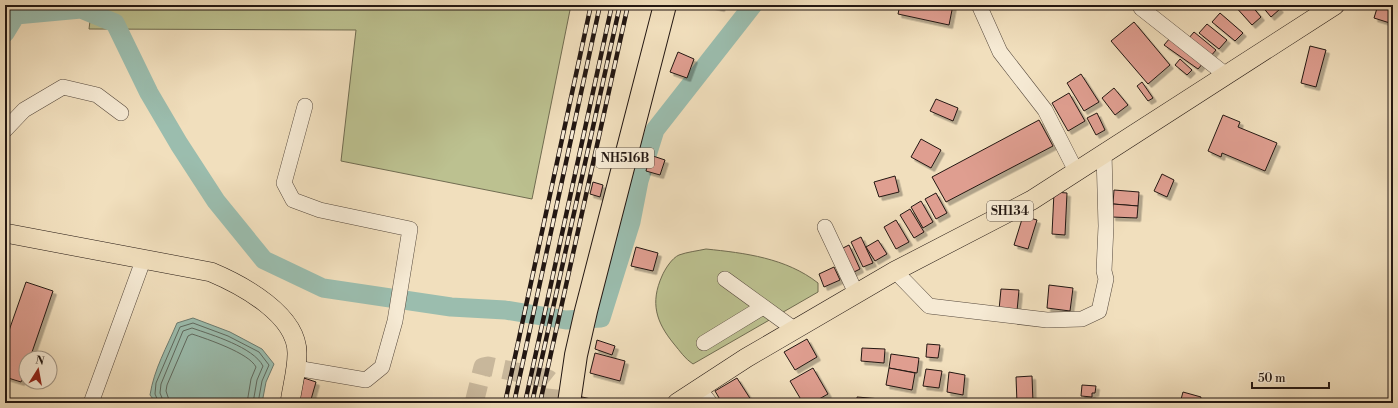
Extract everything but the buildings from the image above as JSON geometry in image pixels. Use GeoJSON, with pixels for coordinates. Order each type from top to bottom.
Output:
{"type":"FeatureCollection","features":[{"type":"Feature","properties":{"kind":"highway","name":"NH516B"},"geometry":{"type":"LineString","coordinates":[[569,403],[576,355],[586,311],[665,5]]}},
{"type":"Feature","properties":{"kind":"main road","name":"SH134"},"geometry":{"type":"LineString","coordinates":[[677,403],[704,396],[794,329],[895,271],[1032,200],[1335,5]]}},
{"type":"Feature","properties":{"kind":"main road"},"geometry":{"type":"LineString","coordinates":[[5,233],[24,238],[144,258],[211,272],[235,282],[276,313],[286,323],[294,337],[297,353],[290,403]]}},
{"type":"Feature","properties":{"kind":"street"},"geometry":{"type":"LineString","coordinates":[[979,5],[1000,52],[1045,110],[1076,171]]}},
{"type":"Feature","properties":{"kind":"street"},"geometry":{"type":"LineString","coordinates":[[1144,5],[1141,8],[1226,75]]}},
{"type":"Feature","properties":{"kind":"street"},"geometry":{"type":"LineString","coordinates":[[5,130],[24,110],[63,87],[97,95],[120,113]]}},
{"type":"Feature","properties":{"kind":"street"},"geometry":{"type":"LineString","coordinates":[[296,368],[366,380],[382,367],[395,321],[410,229],[320,210],[293,200],[284,183],[305,106]]}},
{"type":"Feature","properties":{"kind":"street"},"geometry":{"type":"LineString","coordinates":[[895,271],[928,306],[1047,320],[1082,319],[1099,311],[1106,279],[1104,271],[1106,226],[1104,153]]}},
{"type":"Feature","properties":{"kind":"street"},"geometry":{"type":"LineString","coordinates":[[825,227],[856,293]]}},
{"type":"Feature","properties":{"kind":"street"},"geometry":{"type":"LineString","coordinates":[[91,403],[144,258]]}},
{"type":"Feature","properties":{"kind":"street"},"geometry":{"type":"LineString","coordinates":[[725,278],[794,329]]}},
{"type":"Feature","properties":{"kind":"street"},"geometry":{"type":"LineString","coordinates":[[704,343],[763,307]]}},
{"type":"Feature","properties":{"kind":"green space"},"geometry":{"type":"Polygon","coordinates":[[[92,5],[571,5],[532,199],[341,161],[356,30],[89,29],[92,5]]]}},
{"type":"Feature","properties":{"kind":"green space"},"geometry":{"type":"Polygon","coordinates":[[[706,249],[735,252],[779,262],[806,275],[818,283],[818,292],[693,364],[683,355],[663,328],[657,312],[656,295],[663,273],[674,259],[682,254],[706,249]]]}},
{"type":"Feature","properties":{"kind":"water"},"geometry":{"type":"Polygon","coordinates":[[[193,318],[230,332],[262,349],[274,364],[266,382],[262,403],[156,403],[150,395],[154,376],[161,358],[177,323],[193,318]]]}},
{"type":"Feature","properties":{"kind":"waterway"},"geometry":{"type":"LineString","coordinates":[[5,33],[16,15],[81,9],[115,23],[149,93],[179,144],[216,201],[264,260],[323,288],[451,307],[505,310],[566,320],[601,318],[631,222],[639,181],[655,130],[753,5]]}},
{"type":"Feature","properties":{"kind":"tunnel"},"geometry":{"type":"LineString","coordinates":[[474,403],[483,367],[488,366],[548,379],[553,383],[551,403]]}},
{"type":"Feature","properties":{"kind":"railway"},"geometry":{"type":"LineString","coordinates":[[505,403],[591,5]]}},
{"type":"Feature","properties":{"kind":"railway"},"geometry":{"type":"LineString","coordinates":[[514,403],[600,5]]}},
{"type":"Feature","properties":{"kind":"railway"},"geometry":{"type":"LineString","coordinates":[[525,403],[612,5]]}},
{"type":"Feature","properties":{"kind":"railway"},"geometry":{"type":"LineString","coordinates":[[532,403],[620,5]]}},
{"type":"Feature","properties":{"kind":"railway"},"geometry":{"type":"LineString","coordinates":[[540,403],[628,5]]}}]}
